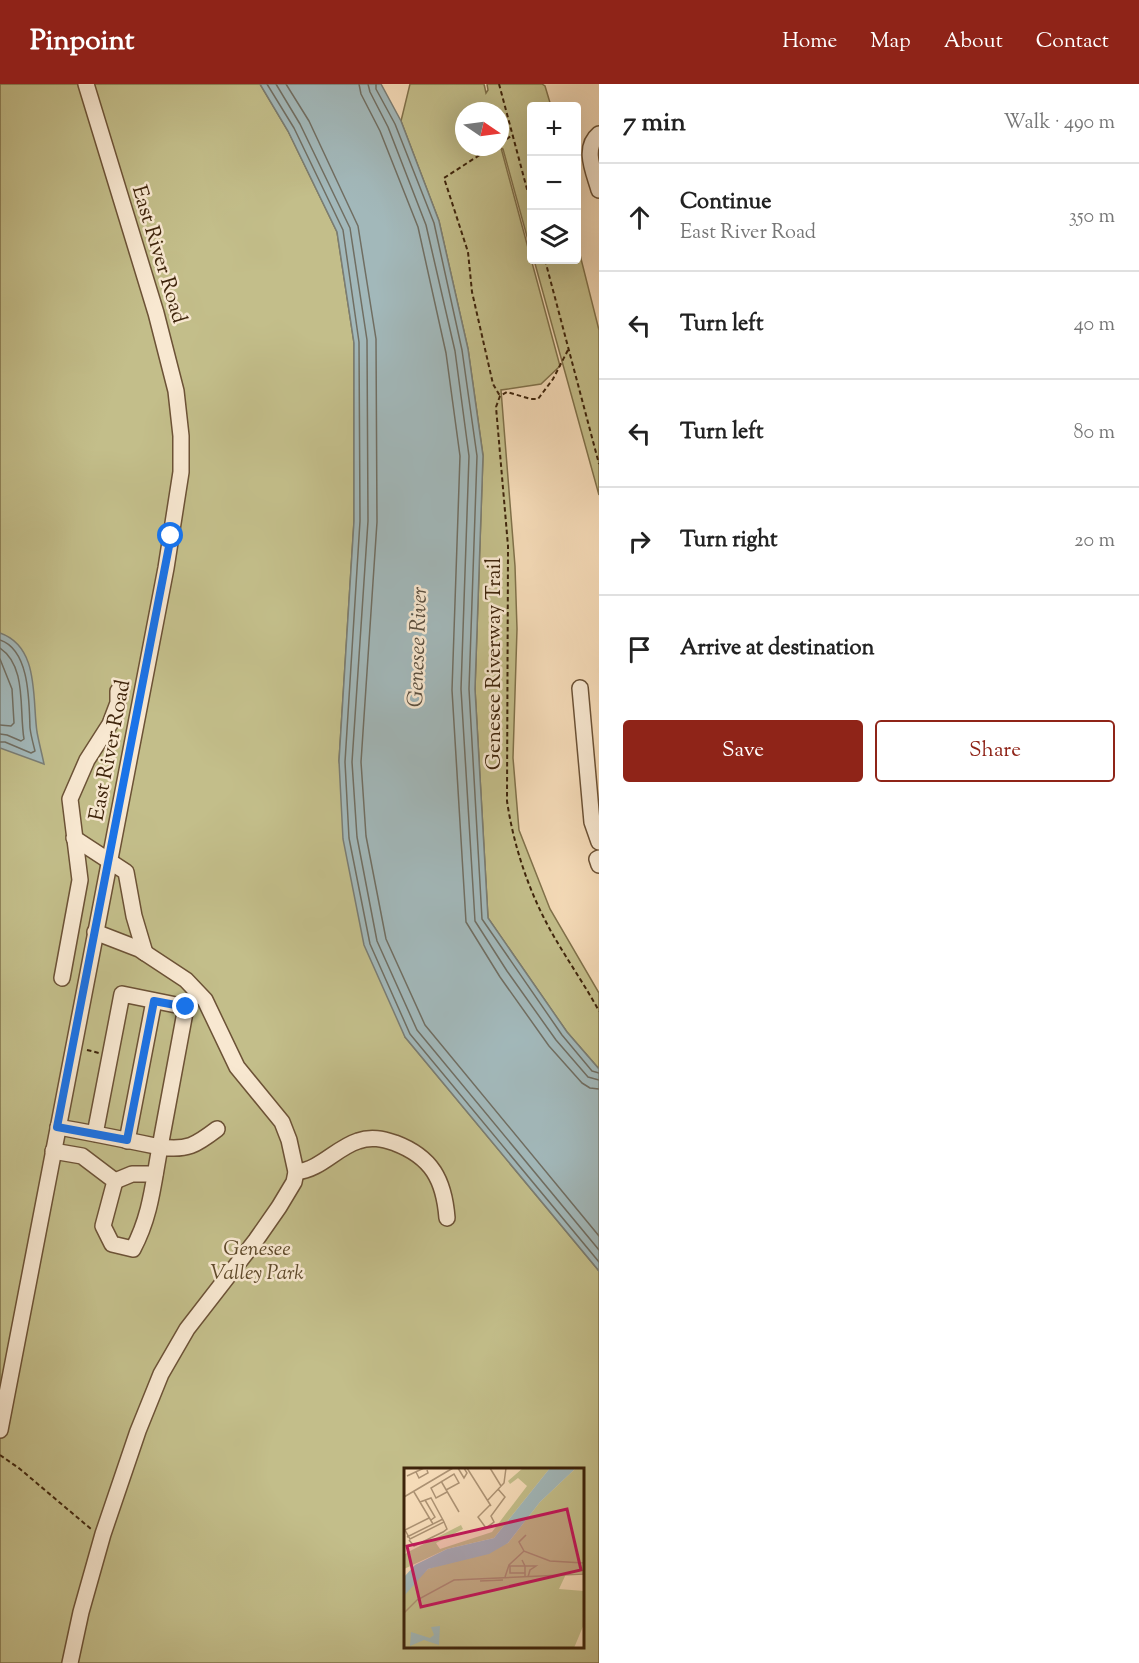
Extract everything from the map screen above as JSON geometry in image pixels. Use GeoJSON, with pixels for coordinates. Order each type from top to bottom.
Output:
{"type":"FeatureCollection","features":[{"type":"Feature","properties":{"kind":"street","name":"East River Road"},"geometry":{"type":"LineString","coordinates":[[0,1430],[179,490],[181,436],[170,362],[86,84]]}},
{"type":"Feature","properties":{"kind":"street"},"geometry":{"type":"LineString","coordinates":[[599,134],[592,140],[589,151],[599,190]]}},
{"type":"Feature","properties":{"kind":"street"},"geometry":{"type":"LineString","coordinates":[[580,688],[592,822],[599,842]]}},
{"type":"Feature","properties":{"kind":"street"},"geometry":{"type":"LineString","coordinates":[[62,978],[80,880],[70,799],[87,760],[110,724],[118,703],[118,692]]}},
{"type":"Feature","properties":{"kind":"street"},"geometry":{"type":"LineString","coordinates":[[74,838],[126,872],[134,916],[146,953]]}},
{"type":"Feature","properties":{"kind":"street"},"geometry":{"type":"LineString","coordinates":[[599,858],[597,859],[599,865]]}},
{"type":"Feature","properties":{"kind":"street"},"geometry":{"type":"LineString","coordinates":[[70,1663],[103,1534],[138,1431],[165,1366],[187,1329],[274,1214],[294,1182],[296,1172],[289,1140],[282,1122],[237,1067],[205,1000],[186,980],[146,953],[95,932]]}},
{"type":"Feature","properties":{"kind":"street"},"geometry":{"type":"LineString","coordinates":[[95,1134],[122,994],[186,1007],[155,1174],[154,1191],[143,1230],[133,1249],[112,1244],[103,1226],[115,1181]]}},
{"type":"Feature","properties":{"kind":"street"},"geometry":{"type":"LineString","coordinates":[[127,1140],[154,1001]]}},
{"type":"Feature","properties":{"kind":"street"},"geometry":{"type":"LineString","coordinates":[[57,1127],[160,1147],[183,1148],[201,1141],[217,1129]]}},
{"type":"Feature","properties":{"kind":"street"},"geometry":{"type":"LineString","coordinates":[[296,1172],[313,1167],[358,1141],[376,1138],[392,1142],[420,1156],[432,1168],[444,1195],[447,1218]]}},
{"type":"Feature","properties":{"kind":"street"},"geometry":{"type":"LineString","coordinates":[[53,1151],[82,1156],[115,1181]]}},
{"type":"Feature","properties":{"kind":"street"},"geometry":{"type":"LineString","coordinates":[[115,1181],[132,1174],[155,1174]]}},
{"type":"Feature","properties":{"kind":"path"},"geometry":{"type":"LineString","coordinates":[[499,84],[527,192]]}},
{"type":"Feature","properties":{"kind":"path"},"geometry":{"type":"LineString","coordinates":[[509,137],[513,135]]}},
{"type":"Feature","properties":{"kind":"path"},"geometry":{"type":"LineString","coordinates":[[478,156],[444,178],[468,252],[472,292],[493,384],[500,396],[507,392],[538,399],[554,379],[568,350]]}},
{"type":"Feature","properties":{"kind":"path"},"geometry":{"type":"LineString","coordinates":[[546,264],[599,464]]}},
{"type":"Feature","properties":{"kind":"path","name":"Genesee Riverway Trail"},"geometry":{"type":"LineString","coordinates":[[500,396],[496,414],[508,546],[507,801],[510,819],[532,891],[554,938],[599,1011]]}},
{"type":"Feature","properties":{"kind":"path"},"geometry":{"type":"LineString","coordinates":[[0,1455],[20,1469],[80,1521],[103,1534]]}},
{"type":"Feature","properties":{"kind":"green space","name":"Genesee Valley Park"},"geometry":{"type":"Polygon","coordinates":[[[0,84],[260,84],[288,131],[337,232],[354,343],[354,521],[339,761],[405,1037],[599,1271],[599,1663],[0,1663],[0,84]]]}},
{"type":"Feature","properties":{"kind":"green space"},"geometry":{"type":"Polygon","coordinates":[[[410,84],[484,84],[486,93],[487,84],[542,84],[545,86],[550,102],[527,102],[527,236],[505,156],[509,156],[509,102],[455,102],[455,156],[503,156],[527,244],[527,264],[532,264],[560,366],[541,384],[501,390],[515,566],[517,629],[513,758],[519,830],[550,909],[599,993],[599,1069],[567,1032],[488,918],[475,689],[483,455],[468,349],[439,221],[401,121],[410,84]]]}},
{"type":"Feature","properties":{"kind":"green space"},"geometry":{"type":"Polygon","coordinates":[[[581,259],[599,330],[599,495],[535,264],[581,264],[581,259]]]}},
{"type":"Feature","properties":{"kind":"water","name":"Genesee River"},"geometry":{"type":"Polygon","coordinates":[[[260,84],[381,84],[401,121],[439,221],[468,349],[483,456],[475,689],[488,918],[567,1032],[599,1069],[599,1271],[405,1037],[364,945],[343,839],[339,761],[354,521],[354,343],[337,232],[288,131],[260,84]]]}},
{"type":"Feature","properties":{"kind":"water"},"geometry":{"type":"Polygon","coordinates":[[[0,633],[13,640],[22,650],[28,662],[34,690],[37,732],[44,764],[0,748],[0,633]]]}},
{"type":"Feature","properties":{"kind":"route"},"geometry":{"type":"LineString","coordinates":[[171,536],[57,1127],[127,1140],[154,1001],[186,1007]]}}]}
